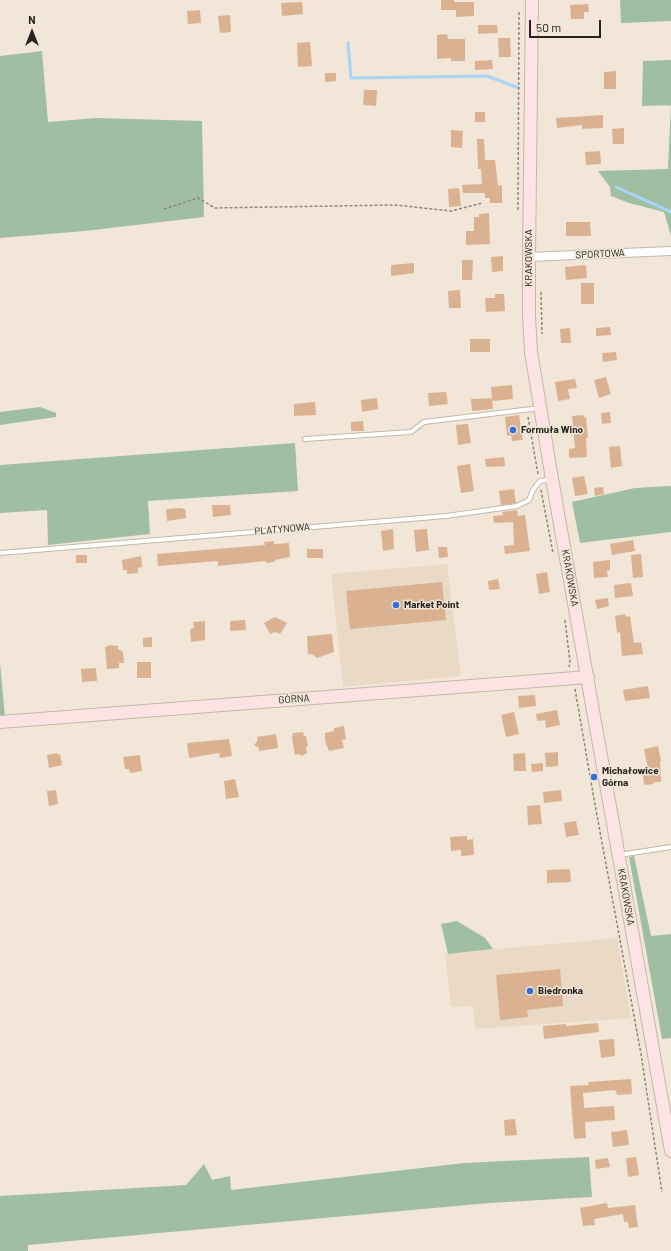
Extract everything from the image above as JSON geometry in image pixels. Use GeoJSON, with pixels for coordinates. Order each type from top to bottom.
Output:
{"type":"FeatureCollection","features":[{"type":"Feature","properties":{"kind":"main road","name":"KRAKOWSKA"},"geometry":{"type":"LineString","coordinates":[[532,0],[529,257],[530,342],[552,479],[670,1144]]}},
{"type":"Feature","properties":{"kind":"main road","name":"GÓRNA"},"geometry":{"type":"LineString","coordinates":[[0,722],[588,677]]}},
{"type":"Feature","properties":{"kind":"street","name":"SPORTOWA"},"geometry":{"type":"LineString","coordinates":[[529,257],[671,251]]}},
{"type":"Feature","properties":{"kind":"lane"},"geometry":{"type":"LineString","coordinates":[[305,439],[411,432],[424,422],[540,408]]}},
{"type":"Feature","properties":{"kind":"lane","name":"PLATYNOWA"},"geometry":{"type":"LineString","coordinates":[[0,553],[446,516],[517,506],[529,500],[540,481],[552,479]]}},
{"type":"Feature","properties":{"kind":"lane"},"geometry":{"type":"LineString","coordinates":[[619,855],[671,848]]}},
{"type":"Feature","properties":{"kind":"path"},"geometry":{"type":"LineString","coordinates":[[164,209],[198,198],[215,208],[388,205],[451,210],[482,203]]}},
{"type":"Feature","properties":{"kind":"path"},"geometry":{"type":"LineString","coordinates":[[540,286],[542,338]]}},
{"type":"Feature","properties":{"kind":"shaded area"},"geometry":{"type":"Polygon","coordinates":[[[447,564],[461,676],[343,687],[331,574],[447,564]]]}},
{"type":"Feature","properties":{"kind":"shaded area"},"geometry":{"type":"Polygon","coordinates":[[[617,938],[631,1018],[475,1029],[473,1006],[451,1007],[445,954],[617,938]]]}},
{"type":"Feature","properties":{"kind":"green space"},"geometry":{"type":"Polygon","coordinates":[[[620,0],[671,0],[671,21],[621,23],[620,0]]]}},
{"type":"Feature","properties":{"kind":"green space"},"geometry":{"type":"Polygon","coordinates":[[[42,51],[48,122],[96,118],[202,121],[204,217],[85,231],[0,238],[0,56],[42,51]]]}},
{"type":"Feature","properties":{"kind":"green space"},"geometry":{"type":"Polygon","coordinates":[[[671,60],[671,105],[642,106],[643,61],[671,60]]]}},
{"type":"Feature","properties":{"kind":"green space"},"geometry":{"type":"Polygon","coordinates":[[[671,105],[671,236],[664,212],[629,203],[611,196],[610,187],[598,171],[668,169],[671,105]]]}},
{"type":"Feature","properties":{"kind":"green space"},"geometry":{"type":"Polygon","coordinates":[[[40,407],[56,413],[56,417],[0,425],[0,412],[40,407]]]}},
{"type":"Feature","properties":{"kind":"green space"},"geometry":{"type":"Polygon","coordinates":[[[295,443],[298,491],[148,501],[150,534],[48,545],[47,510],[0,513],[0,465],[295,443]]]}},
{"type":"Feature","properties":{"kind":"green space"},"geometry":{"type":"Polygon","coordinates":[[[671,486],[671,532],[580,543],[572,502],[635,488],[671,486]]]}},
{"type":"Feature","properties":{"kind":"green space"},"geometry":{"type":"Polygon","coordinates":[[[0,663],[5,716],[0,716],[0,663]]]}},
{"type":"Feature","properties":{"kind":"green space"},"geometry":{"type":"Polygon","coordinates":[[[634,856],[651,936],[671,934],[671,1038],[662,1039],[629,857],[634,856]]]}},
{"type":"Feature","properties":{"kind":"green space"},"geometry":{"type":"Polygon","coordinates":[[[457,921],[485,938],[493,949],[448,954],[441,924],[457,921]]]}},
{"type":"Feature","properties":{"kind":"green space"},"geometry":{"type":"Polygon","coordinates":[[[589,1157],[592,1197],[489,1203],[28,1245],[28,1251],[0,1251],[0,1196],[186,1185],[204,1164],[212,1180],[230,1176],[231,1190],[464,1163],[589,1157]]]}},
{"type":"Feature","properties":{"kind":"building"},"geometry":{"type":"Polygon","coordinates":[[[441,0],[454,0],[454,2],[474,2],[474,16],[456,17],[456,10],[441,10],[441,0]]]}},
{"type":"Feature","properties":{"kind":"building"},"geometry":{"type":"Polygon","coordinates":[[[302,2],[303,14],[282,16],[281,3],[302,2]]]}},
{"type":"Feature","properties":{"kind":"building"},"geometry":{"type":"Polygon","coordinates":[[[588,4],[589,12],[584,12],[584,19],[571,19],[570,5],[588,4]]]}},
{"type":"Feature","properties":{"kind":"building"},"geometry":{"type":"Polygon","coordinates":[[[200,10],[201,23],[188,24],[187,11],[200,10]]]}},
{"type":"Feature","properties":{"kind":"building"},"geometry":{"type":"Polygon","coordinates":[[[230,15],[231,32],[220,33],[218,16],[230,15]]]}},
{"type":"Feature","properties":{"kind":"building"},"geometry":{"type":"Polygon","coordinates":[[[478,25],[497,25],[498,33],[478,34],[478,25]]]}},
{"type":"Feature","properties":{"kind":"building"},"geometry":{"type":"Polygon","coordinates":[[[447,34],[448,39],[465,39],[465,61],[451,61],[451,58],[437,59],[437,35],[447,34]]]}},
{"type":"Feature","properties":{"kind":"building"},"geometry":{"type":"Polygon","coordinates":[[[498,38],[510,38],[511,57],[499,57],[498,38]]]}},
{"type":"Feature","properties":{"kind":"building"},"geometry":{"type":"Polygon","coordinates":[[[310,42],[312,66],[298,67],[297,43],[310,42]]]}},
{"type":"Feature","properties":{"kind":"building"},"geometry":{"type":"Polygon","coordinates":[[[492,60],[493,69],[475,70],[475,61],[492,60]]]}},
{"type":"Feature","properties":{"kind":"building"},"geometry":{"type":"Polygon","coordinates":[[[616,71],[616,89],[604,89],[604,72],[616,71]]]}},
{"type":"Feature","properties":{"kind":"building"},"geometry":{"type":"Polygon","coordinates":[[[325,73],[336,73],[336,81],[325,82],[325,73]]]}},
{"type":"Feature","properties":{"kind":"building"},"geometry":{"type":"Polygon","coordinates":[[[364,90],[377,90],[376,106],[363,105],[364,90]]]}},
{"type":"Feature","properties":{"kind":"building"},"geometry":{"type":"Polygon","coordinates":[[[475,112],[485,112],[485,122],[475,122],[475,112]]]}},
{"type":"Feature","properties":{"kind":"building"},"geometry":{"type":"Polygon","coordinates":[[[603,115],[603,128],[582,129],[582,125],[557,128],[556,118],[603,115]]]}},
{"type":"Feature","properties":{"kind":"building"},"geometry":{"type":"Polygon","coordinates":[[[624,128],[624,144],[613,144],[612,129],[624,128]]]}},
{"type":"Feature","properties":{"kind":"building"},"geometry":{"type":"Polygon","coordinates":[[[451,130],[463,131],[462,148],[451,147],[451,130]]]}},
{"type":"Feature","properties":{"kind":"building"},"geometry":{"type":"Polygon","coordinates":[[[477,139],[484,139],[485,160],[495,160],[498,186],[502,185],[502,203],[490,203],[490,198],[485,198],[485,193],[463,193],[462,185],[482,184],[481,169],[478,169],[477,139]]]}},
{"type":"Feature","properties":{"kind":"building"},"geometry":{"type":"Polygon","coordinates":[[[600,151],[601,164],[586,165],[585,152],[600,151]]]}},
{"type":"Feature","properties":{"kind":"building"},"geometry":{"type":"Polygon","coordinates":[[[459,188],[461,206],[449,207],[448,189],[459,188]]]}},
{"type":"Feature","properties":{"kind":"building"},"geometry":{"type":"Polygon","coordinates":[[[489,213],[490,244],[466,245],[466,231],[474,231],[474,217],[479,217],[479,214],[489,213]]]}},
{"type":"Feature","properties":{"kind":"building"},"geometry":{"type":"Polygon","coordinates":[[[566,222],[590,222],[591,236],[566,236],[566,222]]]}},
{"type":"Feature","properties":{"kind":"building"},"geometry":{"type":"Polygon","coordinates":[[[503,256],[503,271],[492,272],[491,257],[503,256]]]}},
{"type":"Feature","properties":{"kind":"building"},"geometry":{"type":"Polygon","coordinates":[[[462,260],[473,260],[472,280],[462,280],[462,260]]]}},
{"type":"Feature","properties":{"kind":"building"},"geometry":{"type":"Polygon","coordinates":[[[414,263],[414,273],[391,276],[391,265],[414,263]]]}},
{"type":"Feature","properties":{"kind":"building"},"geometry":{"type":"Polygon","coordinates":[[[586,265],[587,278],[566,280],[565,267],[586,265]]]}},
{"type":"Feature","properties":{"kind":"building"},"geometry":{"type":"Polygon","coordinates":[[[581,283],[594,283],[594,304],[581,304],[581,283]]]}},
{"type":"Feature","properties":{"kind":"building"},"geometry":{"type":"Polygon","coordinates":[[[460,290],[461,308],[449,308],[448,291],[460,290]]]}},
{"type":"Feature","properties":{"kind":"building"},"geometry":{"type":"Polygon","coordinates":[[[495,294],[504,294],[505,311],[486,312],[485,298],[495,298],[495,294]]]}},
{"type":"Feature","properties":{"kind":"building"},"geometry":{"type":"Polygon","coordinates":[[[610,327],[611,335],[596,336],[596,328],[610,327]]]}},
{"type":"Feature","properties":{"kind":"building"},"geometry":{"type":"Polygon","coordinates":[[[570,328],[571,343],[561,343],[560,329],[570,328]]]}},
{"type":"Feature","properties":{"kind":"building"},"geometry":{"type":"Polygon","coordinates":[[[470,339],[490,339],[490,352],[470,352],[470,339]]]}},
{"type":"Feature","properties":{"kind":"building"},"geometry":{"type":"Polygon","coordinates":[[[616,352],[617,360],[603,362],[602,353],[616,352]]]}},
{"type":"Feature","properties":{"kind":"building"},"geometry":{"type":"Polygon","coordinates":[[[606,377],[611,394],[599,398],[594,380],[606,377]]]}},
{"type":"Feature","properties":{"kind":"building"},"geometry":{"type":"Polygon","coordinates":[[[575,379],[577,388],[568,389],[570,399],[558,401],[555,382],[575,379]]]}},
{"type":"Feature","properties":{"kind":"building"},"geometry":{"type":"Polygon","coordinates":[[[512,385],[513,399],[492,401],[491,387],[512,385]]]}},
{"type":"Feature","properties":{"kind":"building"},"geometry":{"type":"Polygon","coordinates":[[[446,392],[448,404],[429,406],[428,393],[446,392]]]}},
{"type":"Feature","properties":{"kind":"building"},"geometry":{"type":"Polygon","coordinates":[[[377,398],[378,409],[362,412],[361,400],[377,398]]]}},
{"type":"Feature","properties":{"kind":"building"},"geometry":{"type":"Polygon","coordinates":[[[492,398],[493,409],[472,411],[471,399],[492,398]]]}},
{"type":"Feature","properties":{"kind":"building"},"geometry":{"type":"Polygon","coordinates":[[[315,402],[316,415],[294,416],[294,404],[315,402]]]}},
{"type":"Feature","properties":{"kind":"building"},"geometry":{"type":"Polygon","coordinates":[[[610,412],[611,423],[602,424],[601,413],[610,412]]]}},
{"type":"Feature","properties":{"kind":"building"},"geometry":{"type":"Polygon","coordinates":[[[519,415],[523,440],[512,441],[511,435],[507,436],[505,417],[519,415]]]}},
{"type":"Feature","properties":{"kind":"building"},"geometry":{"type":"Polygon","coordinates":[[[583,415],[584,418],[586,417],[588,438],[586,438],[587,457],[569,458],[569,449],[575,448],[572,416],[583,415]]]}},
{"type":"Feature","properties":{"kind":"building"},"geometry":{"type":"Polygon","coordinates":[[[363,421],[364,431],[351,431],[351,422],[363,421]]]}},
{"type":"Feature","properties":{"kind":"building"},"geometry":{"type":"Polygon","coordinates":[[[468,424],[471,443],[458,445],[456,425],[468,424]]]}},
{"type":"Feature","properties":{"kind":"building"},"geometry":{"type":"Polygon","coordinates":[[[620,446],[622,466],[611,468],[609,447],[620,446]]]}},
{"type":"Feature","properties":{"kind":"building"},"geometry":{"type":"Polygon","coordinates":[[[504,457],[505,466],[486,467],[485,459],[504,457]]]}},
{"type":"Feature","properties":{"kind":"building"},"geometry":{"type":"Polygon","coordinates":[[[470,464],[474,491],[461,493],[457,466],[470,464]]]}},
{"type":"Feature","properties":{"kind":"building"},"geometry":{"type":"Polygon","coordinates":[[[584,476],[588,494],[575,496],[572,478],[584,476]]]}},
{"type":"Feature","properties":{"kind":"building"},"geometry":{"type":"Polygon","coordinates":[[[603,487],[604,494],[595,496],[594,488],[603,487]]]}},
{"type":"Feature","properties":{"kind":"building"},"geometry":{"type":"Polygon","coordinates":[[[514,489],[516,503],[501,505],[499,491],[514,489]]]}},
{"type":"Feature","properties":{"kind":"building"},"geometry":{"type":"Polygon","coordinates":[[[212,505],[230,505],[231,515],[213,517],[212,505]]]}},
{"type":"Feature","properties":{"kind":"building"},"geometry":{"type":"Polygon","coordinates":[[[166,509],[185,509],[186,518],[167,521],[166,509]]]}},
{"type":"Feature","properties":{"kind":"building"},"geometry":{"type":"Polygon","coordinates":[[[517,510],[518,516],[525,515],[530,551],[505,554],[504,546],[514,545],[513,522],[494,523],[493,516],[503,515],[502,512],[517,510]]]}},
{"type":"Feature","properties":{"kind":"building"},"geometry":{"type":"Polygon","coordinates":[[[393,529],[394,549],[383,551],[381,531],[393,529]]]}},
{"type":"Feature","properties":{"kind":"building"},"geometry":{"type":"Polygon","coordinates":[[[427,529],[429,550],[416,552],[414,530],[427,529]]]}},
{"type":"Feature","properties":{"kind":"building"},"geometry":{"type":"Polygon","coordinates":[[[633,540],[635,551],[612,555],[610,544],[633,540]]]}},
{"type":"Feature","properties":{"kind":"building"},"geometry":{"type":"Polygon","coordinates":[[[274,541],[274,544],[289,543],[290,557],[275,560],[275,562],[266,563],[266,561],[218,566],[218,561],[158,566],[157,554],[265,545],[264,542],[274,541]]]}},
{"type":"Feature","properties":{"kind":"building"},"geometry":{"type":"Polygon","coordinates":[[[438,547],[447,547],[448,557],[439,558],[438,547]]]}},
{"type":"Feature","properties":{"kind":"building"},"geometry":{"type":"Polygon","coordinates":[[[307,549],[323,549],[323,558],[307,558],[307,549]]]}},
{"type":"Feature","properties":{"kind":"building"},"geometry":{"type":"Polygon","coordinates":[[[641,554],[643,577],[633,578],[631,555],[641,554]]]}},
{"type":"Feature","properties":{"kind":"building"},"geometry":{"type":"Polygon","coordinates":[[[76,555],[87,555],[87,563],[76,563],[76,555]]]}},
{"type":"Feature","properties":{"kind":"building"},"geometry":{"type":"Polygon","coordinates":[[[141,556],[142,567],[138,568],[138,573],[127,574],[127,570],[123,570],[122,560],[141,556]]]}},
{"type":"Feature","properties":{"kind":"building"},"geometry":{"type":"Polygon","coordinates":[[[610,560],[610,570],[607,571],[608,577],[594,578],[593,562],[610,560]]]}},
{"type":"Feature","properties":{"kind":"building"},"geometry":{"type":"Polygon","coordinates":[[[547,572],[550,592],[539,594],[536,574],[547,572]]]}},
{"type":"Feature","properties":{"kind":"building"},"geometry":{"type":"Polygon","coordinates":[[[498,579],[500,589],[489,590],[488,581],[498,579]]]}},
{"type":"Feature","properties":{"kind":"building","name":"Market Point"},"geometry":{"type":"Polygon","coordinates":[[[442,582],[446,620],[350,629],[346,591],[442,582]]]}},
{"type":"Feature","properties":{"kind":"building"},"geometry":{"type":"Polygon","coordinates":[[[631,583],[633,596],[615,598],[614,585],[631,583]]]}},
{"type":"Feature","properties":{"kind":"building"},"geometry":{"type":"Polygon","coordinates":[[[608,598],[609,606],[597,609],[595,600],[608,598]]]}},
{"type":"Feature","properties":{"kind":"building"},"geometry":{"type":"Polygon","coordinates":[[[625,614],[626,617],[630,616],[634,643],[641,642],[643,654],[622,656],[620,632],[617,633],[615,616],[625,614]]]}},
{"type":"Feature","properties":{"kind":"building"},"geometry":{"type":"Polygon","coordinates":[[[275,617],[287,623],[280,634],[275,632],[270,634],[264,623],[275,617]]]}},
{"type":"Feature","properties":{"kind":"building"},"geometry":{"type":"Polygon","coordinates":[[[245,620],[246,630],[230,631],[230,621],[245,620]]]}},
{"type":"Feature","properties":{"kind":"building"},"geometry":{"type":"Polygon","coordinates":[[[205,621],[205,640],[191,642],[190,629],[194,628],[193,622],[205,621]]]}},
{"type":"Feature","properties":{"kind":"building"},"geometry":{"type":"Polygon","coordinates":[[[332,634],[334,652],[317,658],[312,654],[308,654],[307,636],[332,634]]]}},
{"type":"Feature","properties":{"kind":"building"},"geometry":{"type":"Polygon","coordinates":[[[152,637],[152,647],[143,647],[143,638],[152,637]]]}},
{"type":"Feature","properties":{"kind":"building"},"geometry":{"type":"Polygon","coordinates":[[[110,645],[118,646],[118,649],[123,652],[124,663],[119,663],[119,668],[107,669],[105,647],[110,645]]]}},
{"type":"Feature","properties":{"kind":"building"},"geometry":{"type":"Polygon","coordinates":[[[137,662],[151,662],[151,678],[137,678],[137,662]]]}},
{"type":"Feature","properties":{"kind":"building"},"geometry":{"type":"Polygon","coordinates":[[[96,668],[97,681],[82,682],[81,669],[96,668]]]}},
{"type":"Feature","properties":{"kind":"building"},"geometry":{"type":"Polygon","coordinates":[[[648,686],[650,698],[625,701],[623,690],[648,686]]]}},
{"type":"Feature","properties":{"kind":"building"},"geometry":{"type":"Polygon","coordinates":[[[535,695],[536,706],[519,708],[518,696],[535,695]]]}},
{"type":"Feature","properties":{"kind":"building"},"geometry":{"type":"Polygon","coordinates":[[[557,710],[560,725],[546,728],[545,720],[537,721],[536,714],[557,710]]]}},
{"type":"Feature","properties":{"kind":"building"},"geometry":{"type":"Polygon","coordinates":[[[514,712],[519,734],[506,737],[501,715],[514,712]]]}},
{"type":"Feature","properties":{"kind":"building"},"geometry":{"type":"Polygon","coordinates":[[[344,726],[346,739],[342,740],[344,748],[329,751],[325,741],[325,733],[334,731],[334,728],[344,726]]]}},
{"type":"Feature","properties":{"kind":"building"},"geometry":{"type":"Polygon","coordinates":[[[303,732],[304,736],[306,736],[308,747],[306,747],[307,753],[302,756],[299,754],[295,755],[292,738],[293,733],[303,732]]]}},
{"type":"Feature","properties":{"kind":"building"},"geometry":{"type":"Polygon","coordinates":[[[276,734],[278,748],[259,751],[259,748],[254,745],[258,740],[257,737],[276,734]]]}},
{"type":"Feature","properties":{"kind":"building"},"geometry":{"type":"Polygon","coordinates":[[[229,739],[232,756],[220,758],[219,753],[189,758],[187,743],[229,739]]]}},
{"type":"Feature","properties":{"kind":"building"},"geometry":{"type":"Polygon","coordinates":[[[658,746],[661,761],[661,782],[653,782],[654,784],[644,785],[643,774],[649,774],[644,749],[658,746]]]}},
{"type":"Feature","properties":{"kind":"building"},"geometry":{"type":"Polygon","coordinates":[[[558,752],[558,766],[546,767],[545,753],[558,752]]]}},
{"type":"Feature","properties":{"kind":"building"},"geometry":{"type":"Polygon","coordinates":[[[57,753],[58,755],[60,754],[62,765],[49,768],[47,755],[57,753]]]}},
{"type":"Feature","properties":{"kind":"building"},"geometry":{"type":"Polygon","coordinates":[[[525,753],[526,771],[514,771],[513,754],[525,753]]]}},
{"type":"Feature","properties":{"kind":"building"},"geometry":{"type":"Polygon","coordinates":[[[140,755],[142,771],[130,773],[129,769],[125,769],[123,757],[140,755]]]}},
{"type":"Feature","properties":{"kind":"building"},"geometry":{"type":"Polygon","coordinates":[[[543,763],[543,771],[532,772],[531,764],[543,763]]]}},
{"type":"Feature","properties":{"kind":"building"},"geometry":{"type":"Polygon","coordinates":[[[235,779],[239,797],[226,799],[224,781],[235,779]]]}},
{"type":"Feature","properties":{"kind":"building"},"geometry":{"type":"Polygon","coordinates":[[[56,790],[58,804],[49,806],[47,791],[56,790]]]}},
{"type":"Feature","properties":{"kind":"building"},"geometry":{"type":"Polygon","coordinates":[[[561,790],[562,801],[544,803],[543,792],[561,790]]]}},
{"type":"Feature","properties":{"kind":"building"},"geometry":{"type":"Polygon","coordinates":[[[540,805],[542,824],[528,825],[527,806],[540,805]]]}},
{"type":"Feature","properties":{"kind":"building"},"geometry":{"type":"Polygon","coordinates":[[[576,821],[579,835],[566,837],[564,823],[576,821]]]}},
{"type":"Feature","properties":{"kind":"building"},"geometry":{"type":"Polygon","coordinates":[[[467,836],[467,840],[473,839],[474,855],[461,856],[461,850],[451,851],[450,837],[467,836]]]}},
{"type":"Feature","properties":{"kind":"building"},"geometry":{"type":"Polygon","coordinates":[[[570,869],[571,882],[547,883],[547,870],[570,869]]]}},
{"type":"Feature","properties":{"kind":"building","name":"Biedronka"},"geometry":{"type":"Polygon","coordinates":[[[560,969],[563,1006],[527,1010],[528,1017],[500,1020],[496,975],[560,969]]]}},
{"type":"Feature","properties":{"kind":"building"},"geometry":{"type":"Polygon","coordinates":[[[598,1023],[599,1032],[544,1039],[543,1026],[566,1024],[566,1026],[598,1023]]]}},
{"type":"Feature","properties":{"kind":"building"},"geometry":{"type":"Polygon","coordinates":[[[614,1039],[615,1056],[601,1058],[599,1040],[614,1039]]]}},
{"type":"Feature","properties":{"kind":"building"},"geometry":{"type":"Polygon","coordinates":[[[631,1079],[632,1094],[617,1095],[616,1091],[613,1090],[583,1093],[584,1108],[614,1106],[615,1120],[585,1122],[586,1138],[574,1139],[570,1086],[589,1085],[588,1082],[631,1079]]]}},
{"type":"Feature","properties":{"kind":"building"},"geometry":{"type":"Polygon","coordinates":[[[515,1119],[517,1135],[505,1136],[504,1120],[515,1119]]]}},
{"type":"Feature","properties":{"kind":"building"},"geometry":{"type":"Polygon","coordinates":[[[627,1130],[629,1145],[613,1147],[611,1132],[627,1130]]]}},
{"type":"Feature","properties":{"kind":"building"},"geometry":{"type":"Polygon","coordinates":[[[636,1157],[639,1175],[628,1177],[626,1158],[636,1157]]]}},
{"type":"Feature","properties":{"kind":"building"},"geometry":{"type":"Polygon","coordinates":[[[608,1158],[610,1167],[596,1169],[595,1160],[608,1158]]]}},
{"type":"Feature","properties":{"kind":"building"},"geometry":{"type":"Polygon","coordinates":[[[607,1203],[608,1208],[635,1205],[638,1227],[629,1228],[628,1222],[624,1222],[623,1214],[594,1219],[595,1225],[583,1226],[580,1208],[607,1203]]]}},
{"type":"Feature","properties":{"kind":"waterway"},"geometry":{"type":"LineString","coordinates":[[348,43],[351,78],[487,76],[519,88]]}},
{"type":"Feature","properties":{"kind":"waterway"},"geometry":{"type":"LineString","coordinates":[[616,187],[671,212]]}},
{"type":"Feature","properties":{"kind":"place","name":"Formuła Wino"},"geometry":{"type":"Point","coordinates":[513,430]}},
{"type":"Feature","properties":{"kind":"place","name":"Market Point"},"geometry":{"type":"Point","coordinates":[396,605]}},
{"type":"Feature","properties":{"kind":"place","name":"Michałowice Górna"},"geometry":{"type":"Point","coordinates":[594,777]}},
{"type":"Feature","properties":{"kind":"place","name":"Biedronka"},"geometry":{"type":"Point","coordinates":[530,991]}}]}
